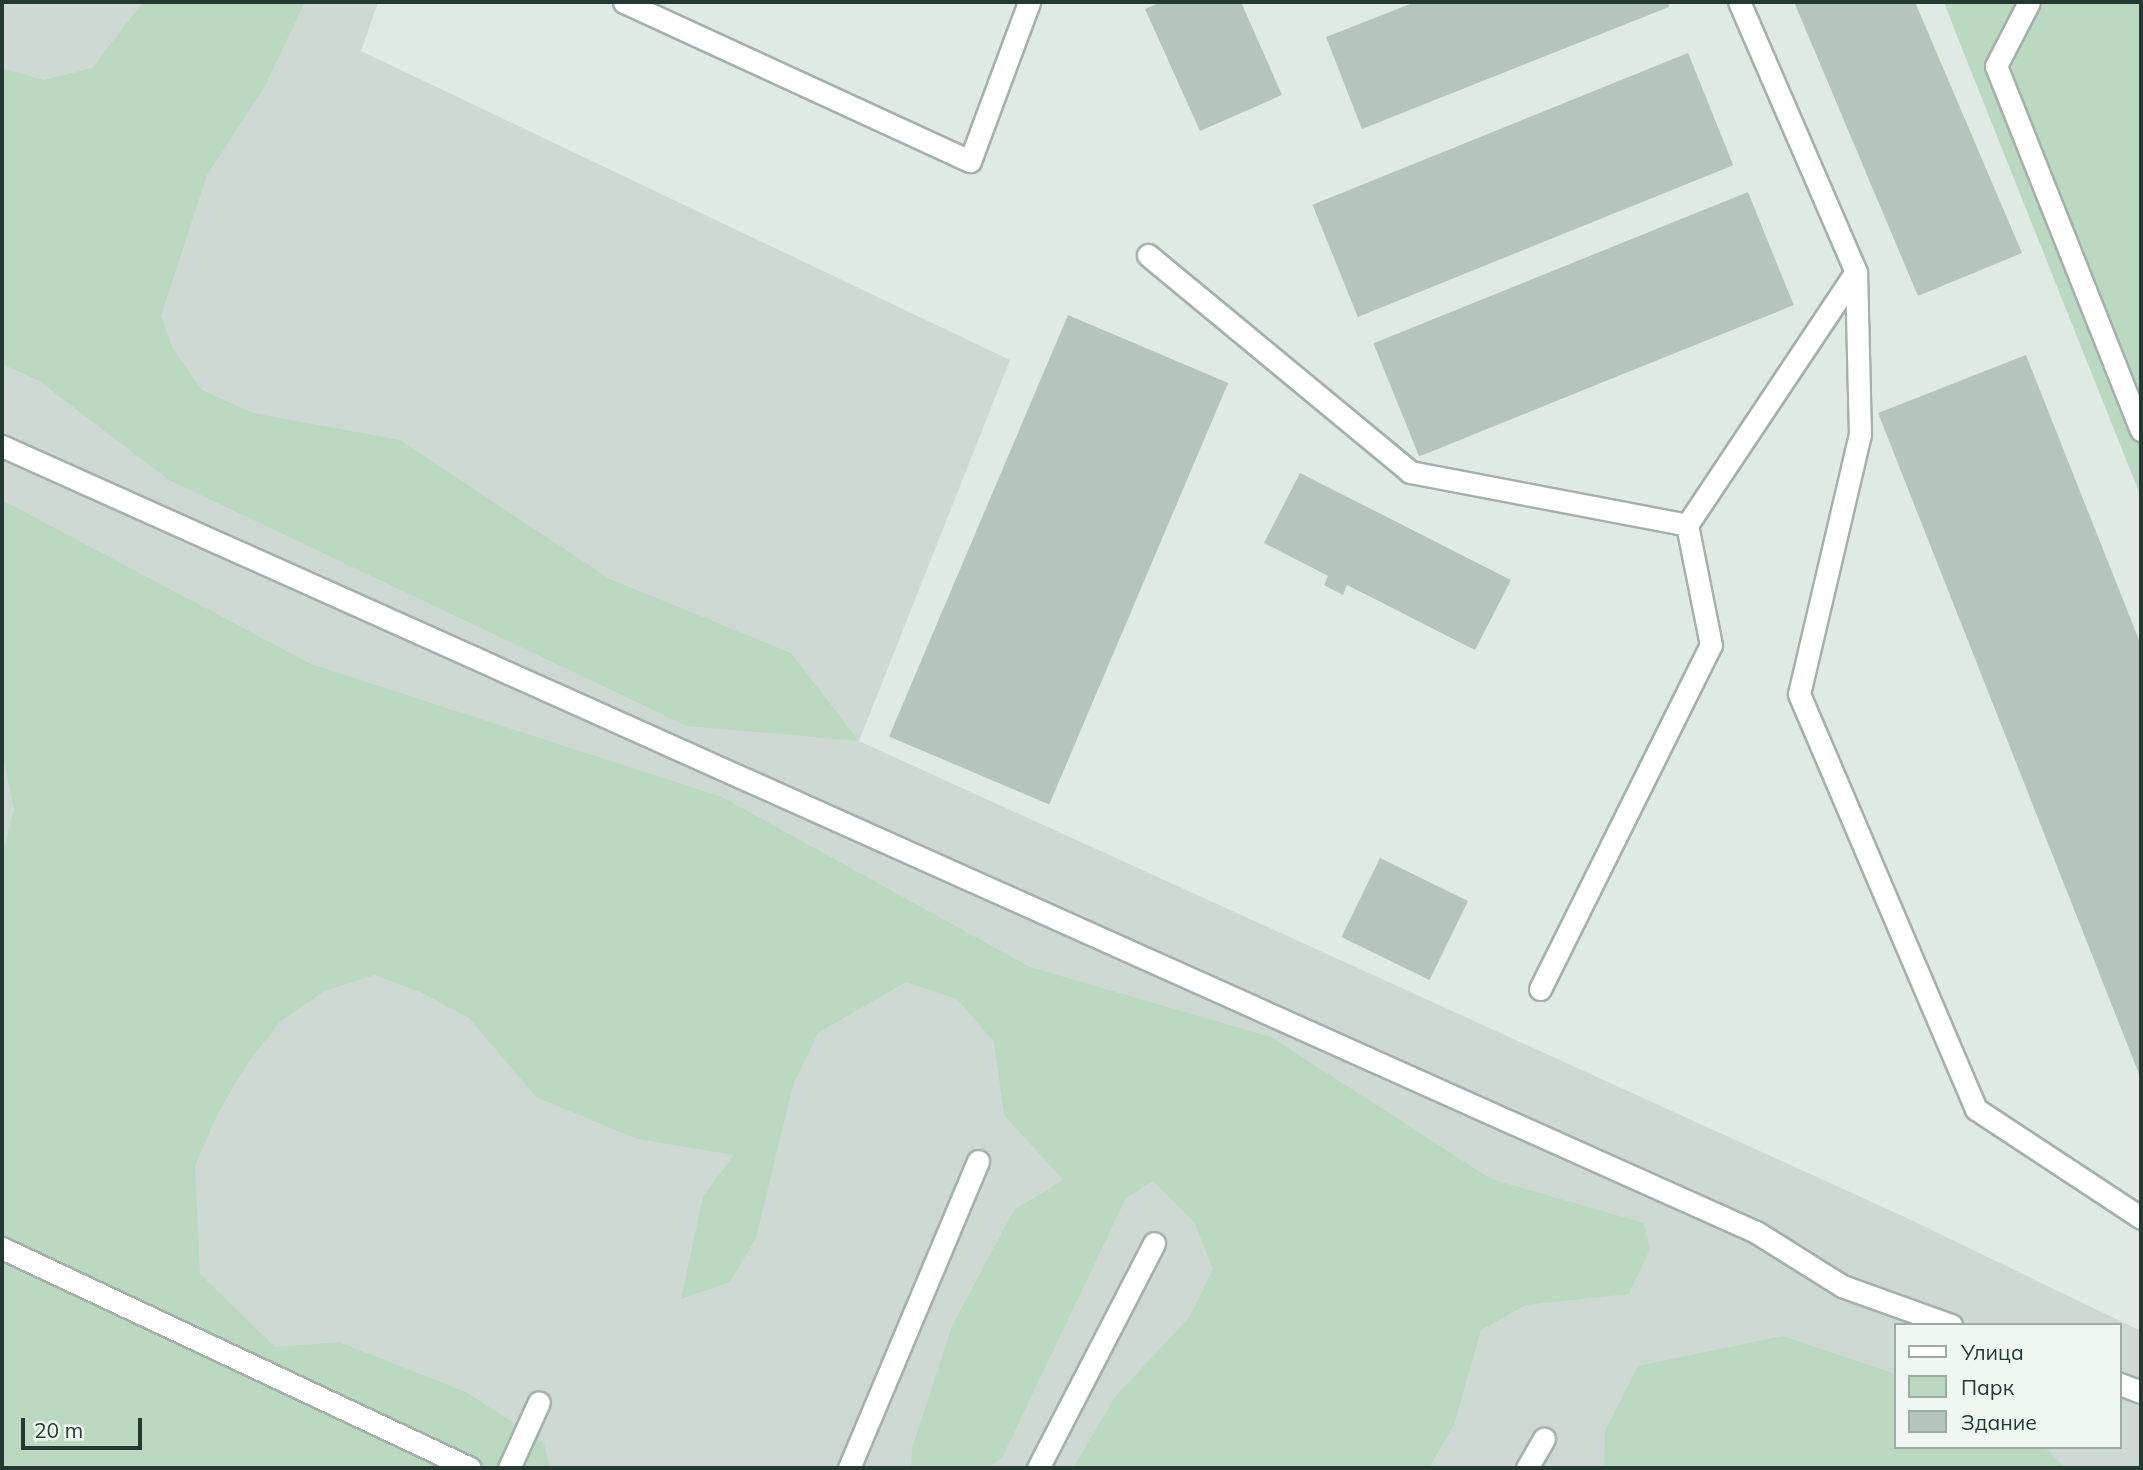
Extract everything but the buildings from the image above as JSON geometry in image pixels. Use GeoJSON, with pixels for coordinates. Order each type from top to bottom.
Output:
{"type":"FeatureCollection","features":[{"type":"Feature","properties":{"kind":"lane"},"geometry":{"type":"LineString","coordinates":[[624,2],[970,161],[1029,2]]}},
{"type":"Feature","properties":{"kind":"lane"},"geometry":{"type":"LineString","coordinates":[[1739,2],[1856,272],[1860,434],[1799,694],[1976,1109],[2141,1218]]}},
{"type":"Feature","properties":{"kind":"lane"},"geometry":{"type":"LineString","coordinates":[[2029,2],[1996,66],[2141,430]]}},
{"type":"Feature","properties":{"kind":"lane"},"geometry":{"type":"LineString","coordinates":[[1148,255],[1410,472],[1687,525]]}},
{"type":"Feature","properties":{"kind":"lane"},"geometry":{"type":"LineString","coordinates":[[1540,989],[1711,645],[1687,525],[1856,272]]}},
{"type":"Feature","properties":{"kind":"lane"},"geometry":{"type":"LineString","coordinates":[[2,446],[1756,1233],[1842,1286],[1945,1323]]}},
{"type":"Feature","properties":{"kind":"lane"},"geometry":{"type":"LineString","coordinates":[[849,1468],[978,1161]]}},
{"type":"Feature","properties":{"kind":"lane"},"geometry":{"type":"LineString","coordinates":[[1038,1468],[1154,1243]]}},
{"type":"Feature","properties":{"kind":"lane"},"geometry":{"type":"LineString","coordinates":[[2,1248],[470,1468]]}},
{"type":"Feature","properties":{"kind":"lane"},"geometry":{"type":"LineString","coordinates":[[2122,1385],[2141,1392]]}},
{"type":"Feature","properties":{"kind":"lane"},"geometry":{"type":"LineString","coordinates":[[509,1468],[539,1402]]}},
{"type":"Feature","properties":{"kind":"lane"},"geometry":{"type":"LineString","coordinates":[[1527,1468],[1544,1438]]}},
{"type":"Feature","properties":{"kind":"shaded area"},"geometry":{"type":"Polygon","coordinates":[[[2,2],[378,2],[361,51],[1010,360],[859,741],[1909,1219],[2141,1331],[2141,1468],[2,1468],[2,2]]]}},
{"type":"Feature","properties":{"kind":"green space"},"geometry":{"type":"Polygon","coordinates":[[[143,2],[305,2],[263,90],[207,175],[161,316],[173,349],[202,390],[253,413],[400,440],[610,579],[791,653],[859,741],[687,726],[169,480],[39,381],[2,364],[2,68],[44,80],[92,68],[143,2]]]}},
{"type":"Feature","properties":{"kind":"green space"},"geometry":{"type":"Polygon","coordinates":[[[1944,2],[2141,2],[2141,497],[1957,36],[1944,2]]]}},
{"type":"Feature","properties":{"kind":"green space"},"geometry":{"type":"Polygon","coordinates":[[[2,500],[311,664],[722,797],[1030,967],[1271,1037],[1491,1179],[1644,1223],[1650,1249],[1629,1294],[1526,1305],[1481,1330],[1454,1425],[1429,1468],[1073,1468],[1115,1397],[1190,1316],[1213,1269],[1194,1222],[1153,1181],[1126,1198],[1002,1458],[987,1468],[911,1468],[912,1448],[952,1326],[1014,1210],[1063,1180],[1004,1115],[994,1042],[957,999],[906,982],[818,1033],[793,1085],[756,1238],[730,1282],[681,1299],[703,1196],[734,1155],[637,1139],[536,1097],[469,1018],[422,993],[375,975],[324,991],[280,1022],[247,1064],[218,1113],[195,1166],[200,1274],[275,1347],[339,1342],[466,1392],[544,1443],[550,1468],[2,1468],[2,855],[14,809],[2,752],[2,500]]]}},
{"type":"Feature","properties":{"kind":"green space"},"geometry":{"type":"Polygon","coordinates":[[[1783,1336],[1895,1374],[1895,1449],[2046,1449],[2066,1468],[1604,1468],[1605,1431],[1638,1366],[1783,1336]]]}}]}
